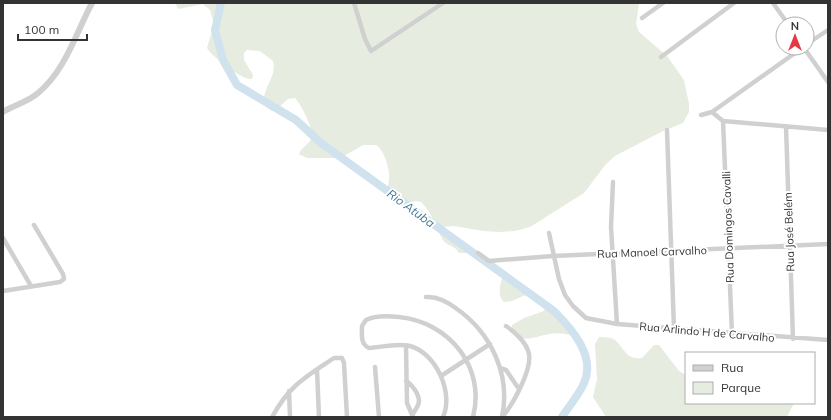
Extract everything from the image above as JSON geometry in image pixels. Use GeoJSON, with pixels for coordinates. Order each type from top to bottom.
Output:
{"type":"FeatureCollection","features":[{"type":"Feature","properties":{"kind":"street"},"geometry":{"type":"LineString","coordinates":[[3,112],[30,99],[43,89],[58,69],[76,37],[92,3]]}},
{"type":"Feature","properties":{"kind":"street"},"geometry":{"type":"LineString","coordinates":[[354,3],[365,39],[371,51],[443,3]]}},
{"type":"Feature","properties":{"kind":"street"},"geometry":{"type":"LineString","coordinates":[[642,18],[662,3]]}},
{"type":"Feature","properties":{"kind":"street"},"geometry":{"type":"LineString","coordinates":[[661,57],[734,3]]}},
{"type":"Feature","properties":{"kind":"street"},"geometry":{"type":"LineString","coordinates":[[773,3],[782,16]]}},
{"type":"Feature","properties":{"kind":"street"},"geometry":{"type":"LineString","coordinates":[[815,39],[828,30]]}},
{"type":"Feature","properties":{"kind":"street"},"geometry":{"type":"LineString","coordinates":[[701,115],[712,112],[792,56]]}},
{"type":"Feature","properties":{"kind":"street"},"geometry":{"type":"LineString","coordinates":[[809,56],[828,82]]}},
{"type":"Feature","properties":{"kind":"street"},"geometry":{"type":"LineString","coordinates":[[712,112],[723,120],[828,130]]}},
{"type":"Feature","properties":{"kind":"street","name":"Rua Domingos Cavalli"},"geometry":{"type":"LineString","coordinates":[[723,120],[732,334]]}},
{"type":"Feature","properties":{"kind":"street","name":"Rua José Belém"},"geometry":{"type":"LineString","coordinates":[[786,126],[793,338]]}},
{"type":"Feature","properties":{"kind":"street"},"geometry":{"type":"LineString","coordinates":[[667,130],[674,329]]}},
{"type":"Feature","properties":{"kind":"street"},"geometry":{"type":"LineString","coordinates":[[613,182],[611,227],[614,253],[617,324]]}},
{"type":"Feature","properties":{"kind":"street"},"geometry":{"type":"LineString","coordinates":[[3,291],[60,282],[64,279],[63,274],[34,225]]}},
{"type":"Feature","properties":{"kind":"street"},"geometry":{"type":"LineString","coordinates":[[549,233],[552,256]]}},
{"type":"Feature","properties":{"kind":"street"},"geometry":{"type":"LineString","coordinates":[[3,238],[31,286]]}},
{"type":"Feature","properties":{"kind":"street","name":"Rua Manoel Carvalho"},"geometry":{"type":"LineString","coordinates":[[478,253],[488,261],[552,256],[828,244]]}},
{"type":"Feature","properties":{"kind":"street","name":"Rua Arlindo H de Carvalho"},"geometry":{"type":"LineString","coordinates":[[552,256],[565,295],[573,306],[586,318],[617,324],[732,334],[828,340]]}},
{"type":"Feature","properties":{"kind":"street"},"geometry":{"type":"LineString","coordinates":[[426,297],[438,298],[460,311],[478,328],[490,344],[500,368],[505,395],[502,416]]}},
{"type":"Feature","properties":{"kind":"street"},"geometry":{"type":"LineString","coordinates":[[443,417],[447,404],[447,394],[441,376],[421,353],[406,346],[368,347],[362,340],[362,326],[366,320],[377,317],[395,316],[419,321],[446,336],[465,359],[476,388],[476,403],[473,417]]}},
{"type":"Feature","properties":{"kind":"street"},"geometry":{"type":"LineString","coordinates":[[502,416],[512,404],[529,364],[529,353],[515,331],[506,326]]}},
{"type":"Feature","properties":{"kind":"street"},"geometry":{"type":"LineString","coordinates":[[441,376],[490,344]]}},
{"type":"Feature","properties":{"kind":"street"},"geometry":{"type":"LineString","coordinates":[[406,346],[407,403],[412,416]]}},
{"type":"Feature","properties":{"kind":"street"},"geometry":{"type":"LineString","coordinates":[[272,417],[289,391],[334,358],[340,357],[343,361],[348,417]]}},
{"type":"Feature","properties":{"kind":"street"},"geometry":{"type":"LineString","coordinates":[[375,368],[379,417]]}},
{"type":"Feature","properties":{"kind":"street"},"geometry":{"type":"LineString","coordinates":[[500,368],[506,370],[519,389]]}},
{"type":"Feature","properties":{"kind":"street"},"geometry":{"type":"LineString","coordinates":[[317,370],[319,417]]}},
{"type":"Feature","properties":{"kind":"street"},"geometry":{"type":"LineString","coordinates":[[406,381],[411,384],[420,398],[419,406],[412,416]]}},
{"type":"Feature","properties":{"kind":"street"},"geometry":{"type":"LineString","coordinates":[[289,391],[290,417]]}},
{"type":"Feature","properties":{"kind":"green space"},"geometry":{"type":"Polygon","coordinates":[[[175,3],[639,3],[636,24],[639,32],[667,56],[684,80],[689,104],[689,112],[683,123],[663,131],[615,156],[606,164],[584,193],[530,227],[515,231],[501,232],[483,231],[454,226],[441,227],[439,230],[441,232],[472,253],[459,253],[455,248],[443,240],[431,215],[421,202],[415,201],[403,206],[392,202],[388,194],[389,174],[387,165],[382,151],[376,145],[363,145],[344,156],[334,158],[307,158],[299,154],[310,141],[312,135],[307,118],[298,101],[295,98],[288,99],[272,111],[266,106],[264,100],[274,68],[273,61],[260,51],[247,50],[244,53],[244,60],[253,75],[252,79],[248,79],[235,72],[214,56],[207,48],[214,24],[210,10],[203,4],[178,9],[175,3]]]}},
{"type":"Feature","properties":{"kind":"green space"},"geometry":{"type":"Polygon","coordinates":[[[503,274],[530,293],[512,301],[504,302],[500,296],[500,285],[503,274]]]}},
{"type":"Feature","properties":{"kind":"green space"},"geometry":{"type":"Polygon","coordinates":[[[546,304],[560,316],[574,335],[555,333],[533,338],[525,338],[516,335],[511,331],[512,325],[524,318],[544,311],[546,304]]]}},
{"type":"Feature","properties":{"kind":"green space"},"geometry":{"type":"Polygon","coordinates":[[[599,337],[613,339],[629,356],[637,358],[642,358],[654,345],[659,345],[679,371],[685,374],[685,404],[794,404],[787,417],[606,417],[593,397],[597,379],[595,344],[599,337]]]}},
{"type":"Feature","properties":{"kind":"waterway","name":"Rio Atuba"},"geometry":{"type":"LineString","coordinates":[[221,3],[215,30],[223,60],[237,85],[296,120],[321,143],[554,311],[568,326],[585,353],[587,373],[584,383],[577,396],[562,417]]}}]}
